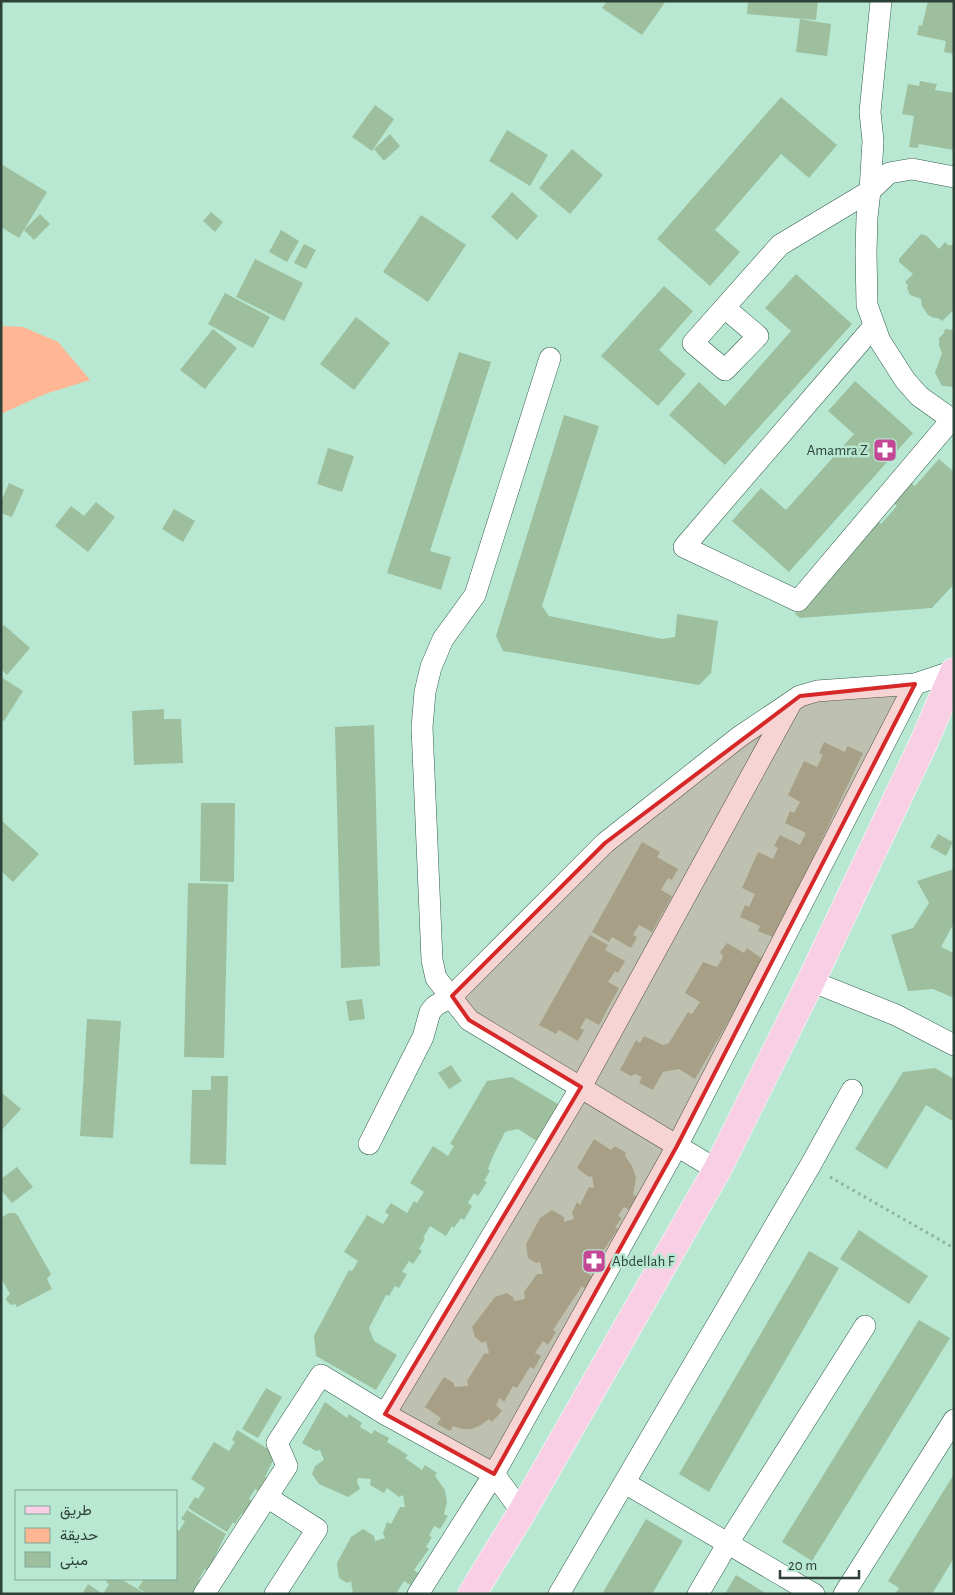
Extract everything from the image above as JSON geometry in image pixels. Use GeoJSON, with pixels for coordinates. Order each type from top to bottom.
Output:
{"type":"FeatureCollection","features":[{"type":"Feature","properties":{"kind":"main road"},"geometry":{"type":"LineString","coordinates":[[472,1594],[522,1512],[717,1170],[811,981],[920,750],[954,672]]}},
{"type":"Feature","properties":{"kind":"street"},"geometry":{"type":"LineString","coordinates":[[874,326],[684,547],[798,601],[953,420],[919,396],[910,385],[880,341],[867,305],[866,226],[873,141],[870,112],[881,1]]}},
{"type":"Feature","properties":{"kind":"street"},"geometry":{"type":"LineString","coordinates":[[725,308],[780,245],[870,191],[889,173],[912,169],[954,177]]}},
{"type":"Feature","properties":{"kind":"street"},"geometry":{"type":"LineString","coordinates":[[550,358],[475,595],[443,639],[431,667],[425,692],[422,727],[432,960],[436,978],[469,1020],[717,1170]]}},
{"type":"Feature","properties":{"kind":"street"},"geometry":{"type":"LineString","coordinates":[[369,1144],[423,1037],[430,1012],[435,1006],[452,996],[606,843],[739,738],[790,705],[800,696],[817,691],[915,684],[954,672]]}},
{"type":"Feature","properties":{"kind":"street"},"geometry":{"type":"LineString","coordinates":[[418,1594],[494,1474],[677,1146],[915,684]]}},
{"type":"Feature","properties":{"kind":"street"},"geometry":{"type":"LineString","coordinates":[[385,1414],[581,1087],[790,705]]}},
{"type":"Feature","properties":{"kind":"street"},"geometry":{"type":"LineString","coordinates":[[811,981],[896,1015],[954,1045]]}},
{"type":"Feature","properties":{"kind":"street"},"geometry":{"type":"LineString","coordinates":[[559,1594],[810,1166],[852,1090]]}},
{"type":"Feature","properties":{"kind":"street"},"geometry":{"type":"LineString","coordinates":[[698,1594],[728,1543],[865,1326]]}},
{"type":"Feature","properties":{"kind":"street"},"geometry":{"type":"LineString","coordinates":[[204,1594],[287,1466],[277,1443],[321,1375],[385,1414],[494,1474],[522,1512]]}},
{"type":"Feature","properties":{"kind":"street"},"geometry":{"type":"LineString","coordinates":[[844,1594],[954,1420]]}},
{"type":"Feature","properties":{"kind":"street"},"geometry":{"type":"LineString","coordinates":[[625,1483],[814,1594]]}},
{"type":"Feature","properties":{"kind":"street"},"geometry":{"type":"LineString","coordinates":[[267,1497],[317,1529],[275,1594]]}},
{"type":"Feature","properties":{"kind":"path"},"geometry":{"type":"LineString","coordinates":[[810,1166],[954,1248]]}},
{"type":"Feature","properties":{"kind":"highlighted area"},"geometry":{"type":"Polygon","coordinates":[[[915,684],[677,1146],[494,1474],[385,1414],[581,1087],[469,1020],[452,996],[605,843],[800,696],[915,684]]]}},
{"type":"Feature","properties":{"kind":"green space"},"geometry":{"type":"Polygon","coordinates":[[[1,326],[23,327],[58,342],[90,380],[45,394],[1,414],[1,326]]]}},
{"type":"Feature","properties":{"kind":"building"},"geometry":{"type":"Polygon","coordinates":[[[607,1],[666,1],[642,35],[602,8],[607,1]]]}},
{"type":"Feature","properties":{"kind":"building"},"geometry":{"type":"Polygon","coordinates":[[[748,1],[818,1],[816,20],[747,14],[748,1]]]}},
{"type":"Feature","properties":{"kind":"building"},"geometry":{"type":"Polygon","coordinates":[[[928,1],[954,1],[954,54],[944,52],[946,41],[917,35],[919,25],[922,26],[928,1]]]}},
{"type":"Feature","properties":{"kind":"building"},"geometry":{"type":"Polygon","coordinates":[[[800,19],[831,24],[827,56],[796,52],[800,19]]]}},
{"type":"Feature","properties":{"kind":"building"},"geometry":{"type":"Polygon","coordinates":[[[920,81],[937,84],[935,90],[954,93],[954,150],[919,144],[918,148],[909,147],[914,116],[902,114],[908,84],[919,86],[920,81]]]}},
{"type":"Feature","properties":{"kind":"building"},"geometry":{"type":"Polygon","coordinates":[[[781,97],[837,145],[809,178],[781,154],[715,230],[740,252],[710,286],[657,239],[781,97]]]}},
{"type":"Feature","properties":{"kind":"building"},"geometry":{"type":"Polygon","coordinates":[[[375,105],[394,119],[372,151],[352,137],[375,105]]]}},
{"type":"Feature","properties":{"kind":"building"},"geometry":{"type":"Polygon","coordinates":[[[507,130],[548,155],[530,186],[489,161],[507,130]]]}},
{"type":"Feature","properties":{"kind":"building"},"geometry":{"type":"Polygon","coordinates":[[[390,134],[400,146],[384,161],[374,149],[390,134]]]}},
{"type":"Feature","properties":{"kind":"building"},"geometry":{"type":"Polygon","coordinates":[[[572,149],[603,175],[570,214],[539,188],[572,149]]]}},
{"type":"Feature","properties":{"kind":"building"},"geometry":{"type":"Polygon","coordinates":[[[1,164],[47,192],[19,238],[1,227],[1,164]]]}},
{"type":"Feature","properties":{"kind":"building"},"geometry":{"type":"Polygon","coordinates":[[[512,192],[538,216],[517,240],[491,217],[512,192]]]}},
{"type":"Feature","properties":{"kind":"building"},"geometry":{"type":"Polygon","coordinates":[[[211,212],[223,222],[215,232],[203,221],[211,212]]]}},
{"type":"Feature","properties":{"kind":"building"},"geometry":{"type":"Polygon","coordinates":[[[40,214],[50,224],[34,240],[24,230],[40,214]]]}},
{"type":"Feature","properties":{"kind":"building"},"geometry":{"type":"Polygon","coordinates":[[[421,215],[466,245],[428,302],[383,272],[421,215]]]}},
{"type":"Feature","properties":{"kind":"building"},"geometry":{"type":"Polygon","coordinates":[[[281,230],[299,241],[287,262],[269,252],[281,230]]]}},
{"type":"Feature","properties":{"kind":"building"},"geometry":{"type":"Polygon","coordinates":[[[921,234],[927,236],[939,249],[945,242],[948,245],[954,245],[954,310],[942,321],[928,315],[922,306],[921,299],[910,295],[907,288],[908,285],[905,282],[913,274],[899,262],[899,259],[921,234]]]}},
{"type":"Feature","properties":{"kind":"building"},"geometry":{"type":"Polygon","coordinates":[[[304,244],[316,250],[306,269],[294,263],[304,244]]]}},
{"type":"Feature","properties":{"kind":"building"},"geometry":{"type":"Polygon","coordinates":[[[255,259],[303,283],[284,321],[236,297],[255,259]]]}},
{"type":"Feature","properties":{"kind":"building"},"geometry":{"type":"Polygon","coordinates":[[[796,274],[852,324],[725,465],[669,415],[699,382],[725,406],[791,331],[765,308],[796,274]]]}},
{"type":"Feature","properties":{"kind":"building"},"geometry":{"type":"Polygon","coordinates":[[[664,286],[693,311],[659,350],[686,374],[658,406],[601,356],[664,286]]]}},
{"type":"Feature","properties":{"kind":"building"},"geometry":{"type":"Polygon","coordinates":[[[225,293],[270,317],[253,348],[208,324],[225,293]]]}},
{"type":"Feature","properties":{"kind":"building"},"geometry":{"type":"Polygon","coordinates":[[[356,317],[390,343],[354,390],[320,364],[356,317]]]}},
{"type":"Feature","properties":{"kind":"building"},"geometry":{"type":"Polygon","coordinates":[[[213,329],[237,348],[205,389],[180,370],[213,329]]]}},
{"type":"Feature","properties":{"kind":"building"},"geometry":{"type":"Polygon","coordinates":[[[945,329],[954,330],[954,387],[942,386],[935,373],[942,353],[939,346],[939,338],[945,329]]]}},
{"type":"Feature","properties":{"kind":"building"},"geometry":{"type":"Polygon","coordinates":[[[459,352],[491,362],[430,551],[451,557],[441,590],[387,573],[459,352]]]}},
{"type":"Feature","properties":{"kind":"building"},"geometry":{"type":"Polygon","coordinates":[[[855,381],[913,433],[789,572],[732,521],[761,488],[786,510],[854,434],[828,411],[855,381]]]}},
{"type":"Feature","properties":{"kind":"building"},"geometry":{"type":"Polygon","coordinates":[[[564,415],[599,426],[542,606],[549,616],[662,639],[675,637],[677,614],[718,621],[711,673],[699,685],[503,651],[496,636],[564,415]]]}},
{"type":"Feature","properties":{"kind":"building"},"geometry":{"type":"Polygon","coordinates":[[[328,448],[354,456],[342,492],[317,484],[328,448]]]}},
{"type":"Feature","properties":{"kind":"building"},"geometry":{"type":"Polygon","coordinates":[[[939,459],[954,472],[954,584],[932,608],[800,618],[795,614],[860,543],[877,520],[881,524],[897,506],[894,503],[911,483],[915,486],[939,459]]]}},
{"type":"Feature","properties":{"kind":"building"},"geometry":{"type":"Polygon","coordinates":[[[9,483],[24,490],[12,517],[1,513],[1,502],[9,483]]]}},
{"type":"Feature","properties":{"kind":"building"},"geometry":{"type":"Polygon","coordinates":[[[96,502],[115,517],[88,552],[55,526],[71,506],[84,516],[96,502]]]}},
{"type":"Feature","properties":{"kind":"building"},"geometry":{"type":"Polygon","coordinates":[[[174,509],[195,521],[183,542],[162,529],[174,509]]]}},
{"type":"Feature","properties":{"kind":"building"},"geometry":{"type":"Polygon","coordinates":[[[4,625],[30,648],[7,675],[1,669],[1,628],[4,625]]]}},
{"type":"Feature","properties":{"kind":"building"},"geometry":{"type":"Polygon","coordinates":[[[1,677],[23,691],[4,721],[1,720],[1,677]]]}},
{"type":"Feature","properties":{"kind":"building"},"geometry":{"type":"Polygon","coordinates":[[[164,709],[164,719],[181,719],[183,763],[134,765],[132,711],[164,709]]]}},
{"type":"Feature","properties":{"kind":"building"},"geometry":{"type":"Polygon","coordinates":[[[374,725],[380,966],[341,968],[335,727],[374,725]]]}},
{"type":"Feature","properties":{"kind":"building"},"geometry":{"type":"Polygon","coordinates":[[[824,742],[845,752],[847,746],[863,753],[775,938],[758,931],[760,926],[740,917],[745,905],[749,907],[755,894],[742,888],[758,852],[773,859],[778,848],[774,846],[780,835],[800,845],[806,833],[785,823],[790,811],[794,813],[800,802],[788,795],[804,761],[817,767],[823,755],[819,753],[824,742]]]}},
{"type":"Feature","properties":{"kind":"building"},"geometry":{"type":"Polygon","coordinates":[[[201,803],[235,803],[234,882],[200,881],[201,803]]]}},
{"type":"Feature","properties":{"kind":"building"},"geometry":{"type":"Polygon","coordinates":[[[2,821],[39,854],[13,882],[1,871],[2,821]]]}},
{"type":"Feature","properties":{"kind":"building"},"geometry":{"type":"Polygon","coordinates":[[[938,834],[953,842],[946,856],[930,847],[938,834]]]}},
{"type":"Feature","properties":{"kind":"building"},"geometry":{"type":"Polygon","coordinates":[[[642,842],[660,852],[657,857],[678,869],[672,880],[668,878],[661,890],[672,896],[652,932],[639,925],[633,935],[637,937],[631,948],[612,937],[609,942],[592,932],[642,842]]]}},
{"type":"Feature","properties":{"kind":"building"},"geometry":{"type":"Polygon","coordinates":[[[954,869],[954,923],[941,947],[954,953],[954,998],[933,989],[908,991],[891,935],[913,928],[929,903],[917,881],[954,869]]]}},
{"type":"Feature","properties":{"kind":"building"},"geometry":{"type":"Polygon","coordinates":[[[188,883],[228,884],[224,1058],[184,1057],[188,883]]]}},
{"type":"Feature","properties":{"kind":"building"},"geometry":{"type":"Polygon","coordinates":[[[590,935],[608,945],[605,950],[625,961],[618,973],[615,971],[608,982],[619,988],[599,1025],[586,1018],[580,1028],[584,1030],[578,1041],[559,1030],[556,1034],[539,1025],[590,935]]]}},
{"type":"Feature","properties":{"kind":"building"},"geometry":{"type":"Polygon","coordinates":[[[727,943],[744,953],[747,948],[764,960],[695,1079],[679,1069],[663,1072],[653,1090],[639,1083],[642,1077],[635,1074],[631,1076],[620,1070],[636,1040],[640,1043],[644,1036],[663,1045],[669,1043],[688,1012],[692,1014],[700,1002],[685,993],[703,962],[717,967],[723,957],[720,952],[727,943]]]}},
{"type":"Feature","properties":{"kind":"building"},"geometry":{"type":"Polygon","coordinates":[[[362,999],[365,1019],[349,1021],[346,1001],[362,999]]]}},
{"type":"Feature","properties":{"kind":"building"},"geometry":{"type":"Polygon","coordinates":[[[87,1019],[121,1021],[113,1138],[80,1136],[87,1019]]]}},
{"type":"Feature","properties":{"kind":"building"},"geometry":{"type":"Polygon","coordinates":[[[451,1065],[462,1081],[449,1089],[438,1073],[451,1065]]]}},
{"type":"Feature","properties":{"kind":"building"},"geometry":{"type":"Polygon","coordinates":[[[935,1068],[954,1079],[954,1122],[926,1105],[887,1169],[855,1149],[903,1072],[935,1068]]]}},
{"type":"Feature","properties":{"kind":"building"},"geometry":{"type":"Polygon","coordinates":[[[211,1076],[228,1076],[226,1165],[190,1164],[192,1090],[211,1090],[211,1076]]]}},
{"type":"Feature","properties":{"kind":"building"},"geometry":{"type":"Polygon","coordinates":[[[512,1077],[563,1107],[543,1145],[518,1129],[505,1132],[488,1169],[490,1171],[484,1181],[487,1182],[478,1196],[474,1193],[468,1203],[472,1206],[464,1220],[461,1218],[454,1228],[452,1226],[446,1236],[430,1226],[419,1249],[422,1251],[413,1264],[409,1261],[402,1272],[407,1274],[399,1288],[395,1286],[389,1296],[386,1295],[369,1328],[374,1341],[397,1355],[376,1390],[316,1356],[314,1336],[349,1270],[352,1271],[358,1261],[344,1252],[367,1215],[383,1224],[389,1215],[385,1212],[391,1203],[407,1213],[414,1201],[417,1203],[424,1192],[410,1183],[433,1146],[448,1156],[454,1146],[450,1144],[487,1081],[512,1077]]]}},
{"type":"Feature","properties":{"kind":"building"},"geometry":{"type":"Polygon","coordinates":[[[1,1092],[21,1109],[1,1131],[1,1092]]]}},
{"type":"Feature","properties":{"kind":"building"},"geometry":{"type":"Polygon","coordinates":[[[594,1139],[611,1150],[615,1146],[626,1153],[625,1156],[632,1166],[636,1177],[633,1195],[637,1196],[629,1210],[624,1207],[618,1216],[622,1218],[615,1227],[618,1229],[603,1251],[607,1253],[599,1266],[593,1262],[587,1273],[592,1276],[585,1289],[582,1286],[553,1330],[556,1332],[548,1345],[543,1341],[535,1353],[541,1356],[534,1369],[530,1367],[517,1388],[513,1386],[504,1402],[500,1398],[496,1405],[502,1411],[492,1422],[489,1419],[472,1429],[462,1429],[453,1426],[450,1431],[437,1424],[441,1418],[425,1407],[444,1377],[454,1383],[454,1387],[468,1386],[467,1381],[484,1354],[489,1353],[486,1341],[482,1343],[475,1337],[472,1327],[495,1297],[507,1293],[513,1297],[514,1301],[525,1299],[524,1292],[537,1274],[543,1274],[540,1262],[536,1263],[528,1258],[526,1244],[540,1218],[552,1210],[564,1217],[564,1222],[574,1219],[572,1213],[577,1202],[580,1205],[589,1187],[594,1188],[592,1176],[589,1177],[577,1168],[594,1139]]]}},
{"type":"Feature","properties":{"kind":"building"},"geometry":{"type":"Polygon","coordinates":[[[17,1167],[33,1187],[12,1203],[1,1190],[1,1179],[17,1167]]]}},
{"type":"Feature","properties":{"kind":"building"},"geometry":{"type":"Polygon","coordinates":[[[9,1213],[15,1213],[18,1216],[51,1274],[47,1279],[52,1289],[17,1307],[15,1304],[11,1305],[6,1300],[10,1294],[1,1278],[1,1218],[9,1213]]]}},
{"type":"Feature","properties":{"kind":"building"},"geometry":{"type":"Polygon","coordinates":[[[859,1230],[928,1276],[909,1304],[840,1259],[859,1230]]]}},
{"type":"Feature","properties":{"kind":"building"},"geometry":{"type":"Polygon","coordinates":[[[809,1251],[839,1268],[709,1492],[679,1474],[809,1251]]]}},
{"type":"Feature","properties":{"kind":"building"},"geometry":{"type":"Polygon","coordinates":[[[919,1320],[950,1338],[812,1561],[782,1542],[919,1320]]]}},
{"type":"Feature","properties":{"kind":"building"},"geometry":{"type":"Polygon","coordinates":[[[266,1388],[282,1397],[258,1438],[242,1429],[266,1388]]]}},
{"type":"Feature","properties":{"kind":"building"},"geometry":{"type":"Polygon","coordinates":[[[325,1402],[347,1418],[349,1414],[362,1423],[360,1427],[372,1434],[374,1430],[389,1438],[387,1442],[408,1455],[405,1458],[422,1470],[425,1465],[437,1473],[435,1476],[445,1490],[447,1502],[444,1514],[448,1516],[440,1529],[434,1526],[429,1536],[432,1537],[426,1547],[429,1549],[414,1570],[418,1573],[410,1585],[404,1581],[397,1592],[400,1594],[353,1594],[351,1581],[347,1583],[339,1578],[337,1563],[351,1537],[363,1529],[374,1536],[375,1541],[385,1538],[383,1533],[387,1522],[391,1524],[400,1507],[405,1507],[403,1495],[399,1497],[387,1488],[384,1493],[370,1485],[371,1479],[358,1478],[357,1482],[360,1489],[348,1497],[319,1484],[312,1474],[315,1466],[324,1460],[320,1450],[316,1451],[302,1443],[325,1402]]]}},
{"type":"Feature","properties":{"kind":"building"},"geometry":{"type":"Polygon","coordinates":[[[237,1430],[276,1454],[265,1477],[268,1478],[260,1492],[255,1489],[249,1499],[253,1502],[245,1516],[242,1513],[227,1532],[188,1508],[195,1497],[198,1499],[205,1488],[191,1479],[214,1442],[229,1451],[235,1442],[232,1440],[237,1430]]]}},
{"type":"Feature","properties":{"kind":"building"},"geometry":{"type":"Polygon","coordinates":[[[954,1474],[954,1558],[932,1594],[895,1594],[899,1588],[888,1581],[954,1474]]]}},
{"type":"Feature","properties":{"kind":"building"},"geometry":{"type":"Polygon","coordinates":[[[187,1510],[226,1534],[215,1556],[217,1558],[209,1571],[205,1569],[199,1579],[203,1581],[196,1594],[147,1594],[138,1588],[143,1580],[178,1580],[178,1530],[185,1521],[181,1519],[187,1510]]]}},
{"type":"Feature","properties":{"kind":"building"},"geometry":{"type":"Polygon","coordinates":[[[646,1519],[683,1541],[652,1594],[602,1594],[646,1519]]]}},
{"type":"Feature","properties":{"kind":"building"},"geometry":{"type":"Polygon","coordinates":[[[736,1575],[767,1594],[725,1594],[736,1575]]]}},
{"type":"Feature","properties":{"kind":"building"},"geometry":{"type":"Polygon","coordinates":[[[107,1580],[123,1580],[146,1594],[103,1594],[109,1584],[106,1582],[107,1580]]]}},
{"type":"Feature","properties":{"kind":"building"},"geometry":{"type":"Polygon","coordinates":[[[88,1584],[103,1594],[82,1594],[88,1584]]]}},
{"type":"Feature","properties":{"kind":"place","name":"Amamra Z"},"geometry":{"type":"Point","coordinates":[885,450]}},
{"type":"Feature","properties":{"kind":"place","name":"Abdellah F"},"geometry":{"type":"Point","coordinates":[594,1261]}}]}
